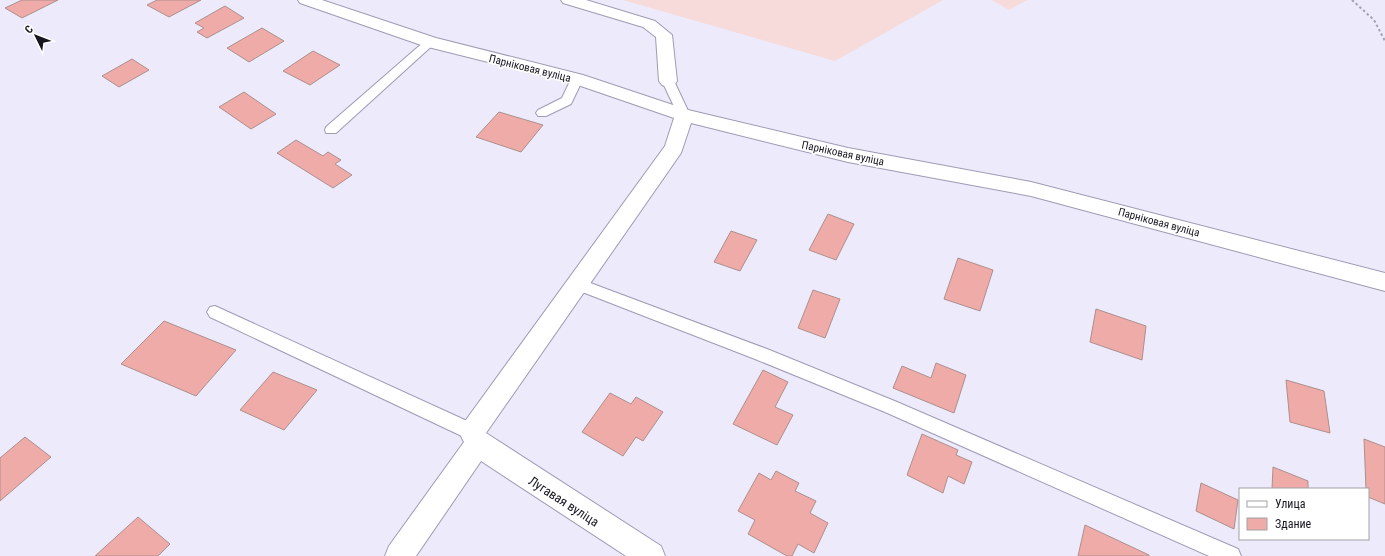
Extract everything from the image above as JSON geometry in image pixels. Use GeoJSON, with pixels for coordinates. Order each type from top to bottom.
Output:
{"type":"FeatureCollection","features":[{"type":"Feature","properties":{"kind":"street","name":"Парніковая вуліца"},"geometry":{"type":"LineString","coordinates":[[306,0],[430,42],[577,79],[684,114],[848,155],[1031,189],[1385,282]]}},
{"type":"Feature","properties":{"kind":"street"},"geometry":{"type":"LineString","coordinates":[[569,0],[649,24],[664,35],[668,80]]}},
{"type":"Feature","properties":{"kind":"street"},"geometry":{"type":"LineString","coordinates":[[399,556],[577,284],[674,148],[684,114]]}},
{"type":"Feature","properties":{"kind":"street","name":"Лугавая вуліца"},"geometry":{"type":"LineString","coordinates":[[475,438],[651,556]]}},
{"type":"Feature","properties":{"kind":"lane"},"geometry":{"type":"LineString","coordinates":[[331,130],[430,42]]}},
{"type":"Feature","properties":{"kind":"lane"},"geometry":{"type":"LineString","coordinates":[[542,114],[567,101],[577,79]]}},
{"type":"Feature","properties":{"kind":"lane"},"geometry":{"type":"LineString","coordinates":[[668,80],[684,114]]}},
{"type":"Feature","properties":{"kind":"lane"},"geometry":{"type":"LineString","coordinates":[[577,284],[761,354],[891,407],[1231,556]]}},
{"type":"Feature","properties":{"kind":"lane"},"geometry":{"type":"LineString","coordinates":[[215,312],[475,438]]}},
{"type":"Feature","properties":{"kind":"path"},"geometry":{"type":"LineString","coordinates":[[1352,0],[1374,20],[1385,41]]}},
{"type":"Feature","properties":{"kind":"shaded area"},"geometry":{"type":"Polygon","coordinates":[[[623,0],[943,0],[835,61],[623,0]]]}},
{"type":"Feature","properties":{"kind":"shaded area"},"geometry":{"type":"Polygon","coordinates":[[[992,0],[1027,0],[1009,10],[992,0]]]}},
{"type":"Feature","properties":{"kind":"building"},"geometry":{"type":"Polygon","coordinates":[[[22,0],[58,0],[22,18],[5,8],[22,0]]]}},
{"type":"Feature","properties":{"kind":"building"},"geometry":{"type":"Polygon","coordinates":[[[157,0],[201,0],[169,17],[147,5],[157,0]]]}},
{"type":"Feature","properties":{"kind":"building"},"geometry":{"type":"Polygon","coordinates":[[[225,6],[244,18],[207,38],[197,32],[204,28],[195,23],[225,6]]]}},
{"type":"Feature","properties":{"kind":"building"},"geometry":{"type":"Polygon","coordinates":[[[262,28],[284,41],[249,62],[227,48],[262,28]]]}},
{"type":"Feature","properties":{"kind":"building"},"geometry":{"type":"Polygon","coordinates":[[[313,51],[340,65],[310,85],[283,71],[313,51]]]}},
{"type":"Feature","properties":{"kind":"building"},"geometry":{"type":"Polygon","coordinates":[[[132,59],[149,70],[119,87],[102,76],[132,59]]]}},
{"type":"Feature","properties":{"kind":"building"},"geometry":{"type":"Polygon","coordinates":[[[244,92],[276,114],[251,129],[219,107],[244,92]]]}},
{"type":"Feature","properties":{"kind":"building"},"geometry":{"type":"Polygon","coordinates":[[[499,112],[543,125],[521,152],[476,137],[499,112]]]}},
{"type":"Feature","properties":{"kind":"building"},"geometry":{"type":"Polygon","coordinates":[[[296,140],[323,156],[328,152],[341,160],[335,164],[352,175],[333,188],[277,153],[296,140]]]}},
{"type":"Feature","properties":{"kind":"building"},"geometry":{"type":"Polygon","coordinates":[[[828,214],[854,224],[836,260],[809,250],[828,214]]]}},
{"type":"Feature","properties":{"kind":"building"},"geometry":{"type":"Polygon","coordinates":[[[731,231],[757,240],[740,271],[714,262],[731,231]]]}},
{"type":"Feature","properties":{"kind":"building"},"geometry":{"type":"Polygon","coordinates":[[[958,258],[993,270],[980,311],[944,299],[958,258]]]}},
{"type":"Feature","properties":{"kind":"building"},"geometry":{"type":"Polygon","coordinates":[[[813,290],[840,299],[825,338],[798,328],[813,290]]]}},
{"type":"Feature","properties":{"kind":"building"},"geometry":{"type":"Polygon","coordinates":[[[1096,309],[1146,326],[1142,360],[1090,342],[1096,309]]]}},
{"type":"Feature","properties":{"kind":"building"},"geometry":{"type":"Polygon","coordinates":[[[164,321],[236,350],[196,396],[121,364],[164,321]]]}},
{"type":"Feature","properties":{"kind":"building"},"geometry":{"type":"Polygon","coordinates":[[[936,363],[966,375],[954,413],[893,388],[902,366],[931,378],[936,363]]]}},
{"type":"Feature","properties":{"kind":"building"},"geometry":{"type":"Polygon","coordinates":[[[763,370],[788,382],[775,407],[793,415],[777,445],[733,424],[763,370]]]}},
{"type":"Feature","properties":{"kind":"building"},"geometry":{"type":"Polygon","coordinates":[[[273,372],[317,390],[284,430],[240,410],[273,372]]]}},
{"type":"Feature","properties":{"kind":"building"},"geometry":{"type":"Polygon","coordinates":[[[1286,380],[1324,391],[1330,433],[1290,422],[1286,380]]]}},
{"type":"Feature","properties":{"kind":"building"},"geometry":{"type":"Polygon","coordinates":[[[610,393],[631,404],[636,397],[663,412],[643,441],[636,437],[623,456],[582,432],[610,393]]]}},
{"type":"Feature","properties":{"kind":"building"},"geometry":{"type":"Polygon","coordinates":[[[922,434],[958,450],[956,455],[972,462],[964,484],[948,476],[943,493],[907,475],[922,434]]]}},
{"type":"Feature","properties":{"kind":"building"},"geometry":{"type":"Polygon","coordinates":[[[25,437],[51,457],[0,501],[0,458],[25,437]]]}},
{"type":"Feature","properties":{"kind":"building"},"geometry":{"type":"Polygon","coordinates":[[[1364,439],[1385,447],[1385,504],[1369,497],[1369,488],[1366,488],[1364,439]]]}},
{"type":"Feature","properties":{"kind":"building"},"geometry":{"type":"Polygon","coordinates":[[[1273,467],[1308,481],[1308,488],[1272,488],[1273,467]]]}},
{"type":"Feature","properties":{"kind":"building"},"geometry":{"type":"Polygon","coordinates":[[[776,471],[799,483],[795,491],[816,501],[810,513],[828,523],[814,553],[798,544],[792,556],[787,556],[748,534],[755,520],[738,511],[759,473],[771,480],[776,471]]]}},
{"type":"Feature","properties":{"kind":"building"},"geometry":{"type":"Polygon","coordinates":[[[1201,483],[1238,500],[1234,529],[1196,511],[1201,483]]]}},
{"type":"Feature","properties":{"kind":"building"},"geometry":{"type":"Polygon","coordinates":[[[138,517],[170,544],[158,556],[95,556],[138,517]]]}},
{"type":"Feature","properties":{"kind":"building"},"geometry":{"type":"Polygon","coordinates":[[[1085,525],[1149,555],[1149,556],[1078,556],[1085,525]]]}}]}
